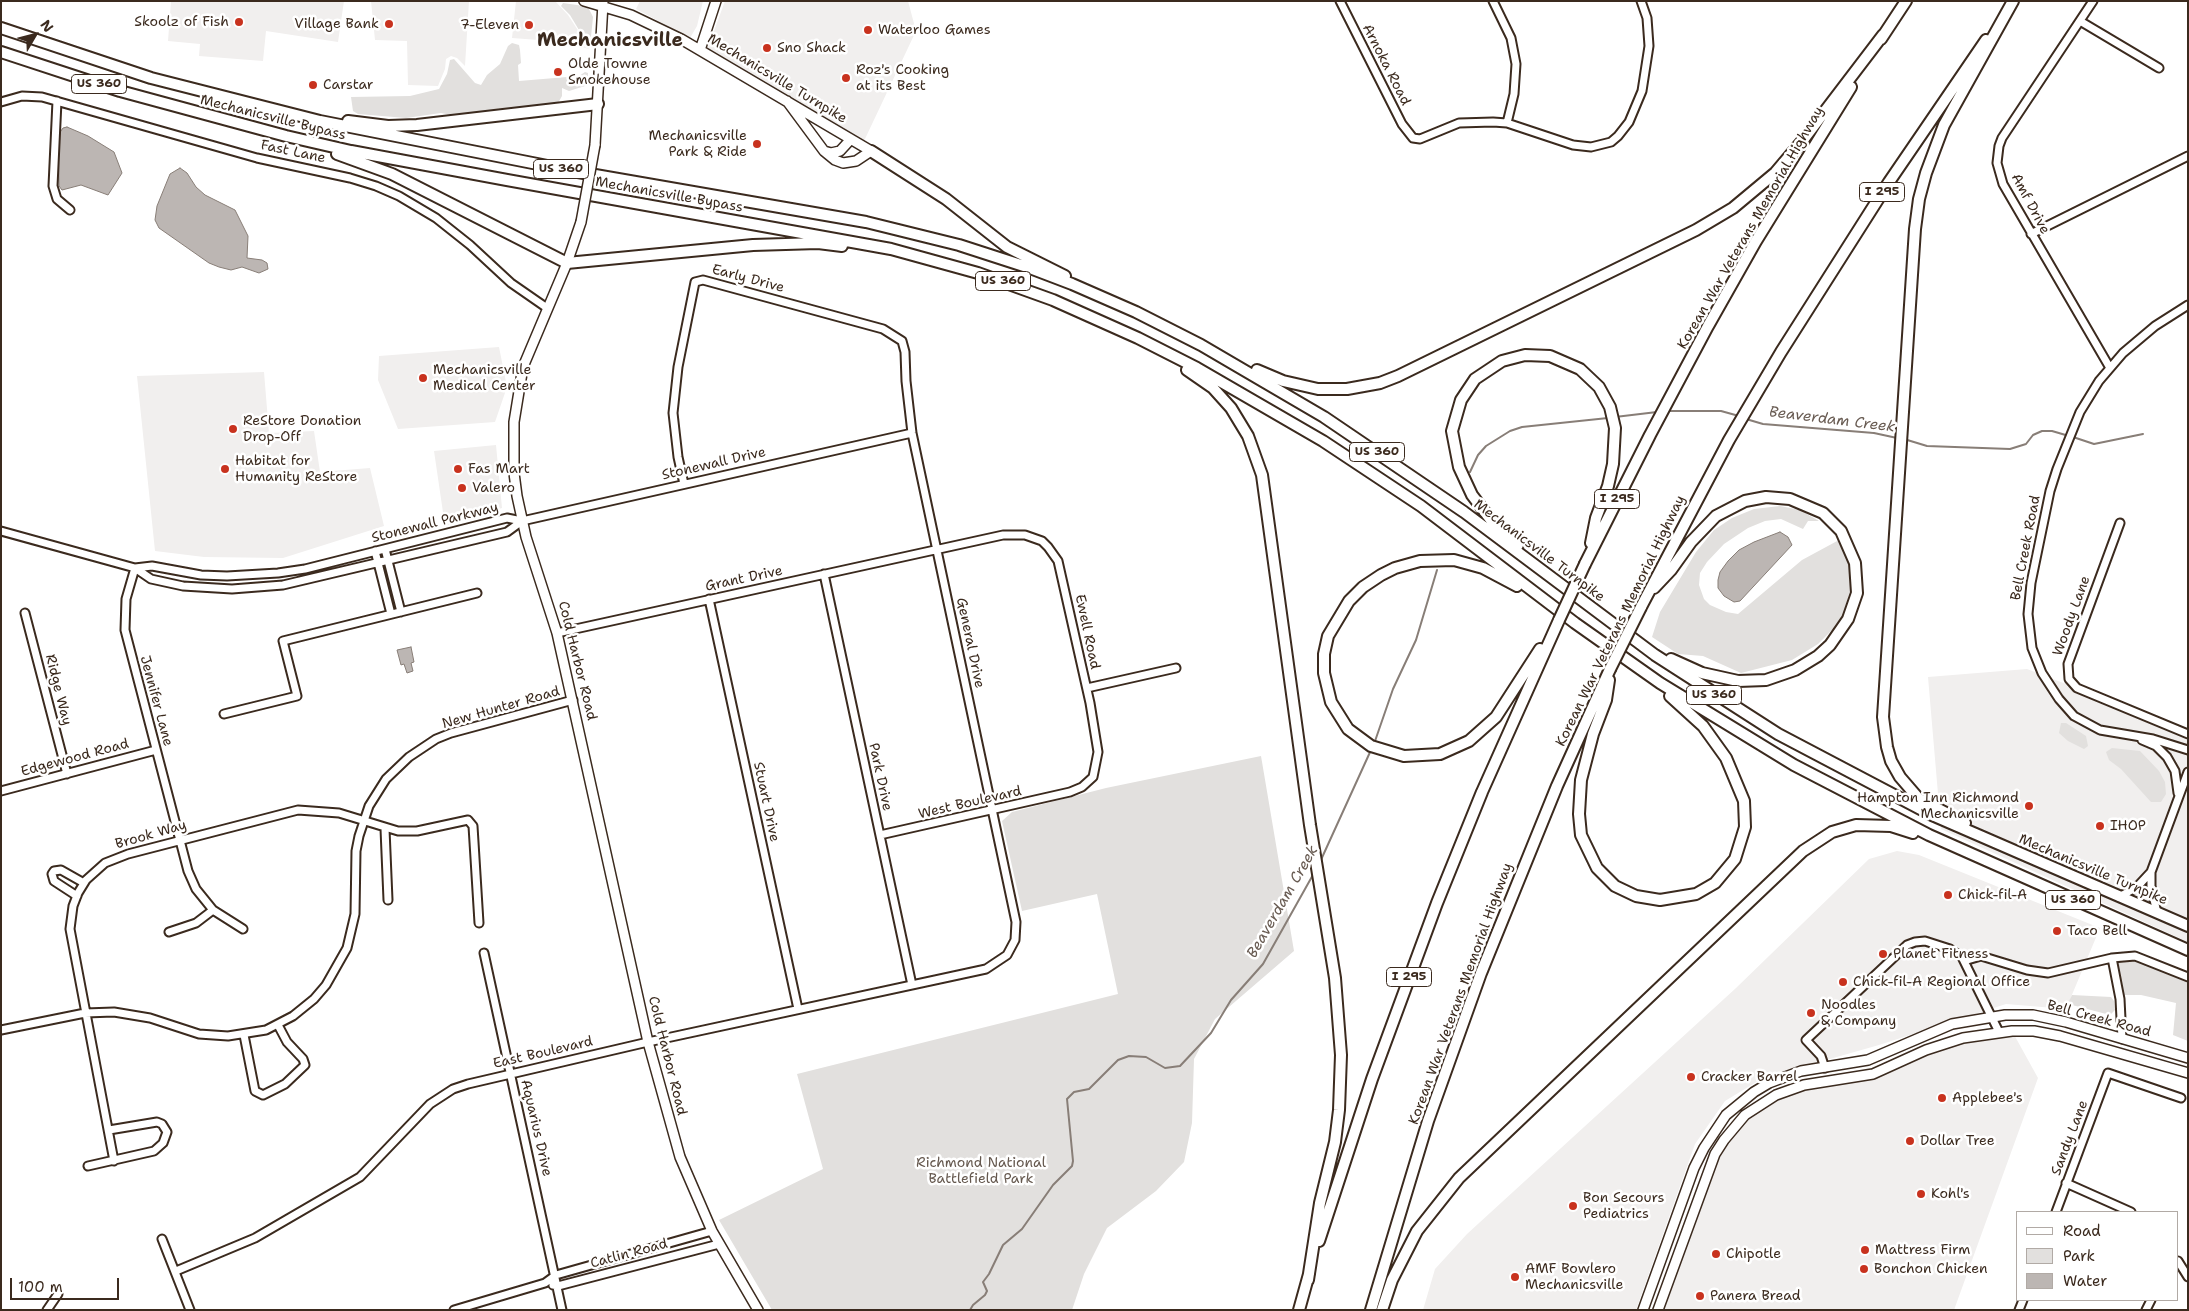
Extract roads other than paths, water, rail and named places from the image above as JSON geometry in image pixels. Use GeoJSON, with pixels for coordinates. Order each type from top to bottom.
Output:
{"type":"FeatureCollection","features":[{"type":"Feature","properties":{"kind":"highway","name":"Korean War Veterans Memorial Highway"},"geometry":{"type":"LineString","coordinates":[[1542,651],[1676,384],[1756,241],[1906,1]]}},
{"type":"Feature","properties":{"kind":"highway","name":"Korean War Veterans Memorial Highway"},"geometry":{"type":"LineString","coordinates":[[1371,1310],[1428,1121],[1481,973],[1530,849],[1605,686],[1610,670],[1729,440],[1760,387],[1873,206],[2013,1]]}},
{"type":"Feature","properties":{"kind":"highway"},"geometry":{"type":"LineString","coordinates":[[2013,1],[1947,119],[1926,173],[1916,228],[1883,717],[1891,761],[1910,790],[1933,807],[2078,879]]}},
{"type":"Feature","properties":{"kind":"highway","name":"Mechanicsville Bypass"},"geometry":{"type":"LineString","coordinates":[[1,28],[151,78],[266,108],[391,137],[909,231],[1030,268],[1121,306]]}},
{"type":"Feature","properties":{"kind":"highway"},"geometry":{"type":"LineString","coordinates":[[1155,322],[1270,376],[1296,385],[1318,389],[1347,389],[1363,387],[1398,376],[1696,230],[1733,208],[1762,185],[1793,153],[1883,35]]}},
{"type":"Feature","properties":{"kind":"highway","name":"Mechanicsville Bypass"},"geometry":{"type":"LineString","coordinates":[[1,52],[120,91],[238,124],[351,151],[852,241],[952,266],[1053,300],[1150,344],[1272,410],[1357,463],[1452,529],[1575,623]]}},
{"type":"Feature","properties":{"kind":"highway"},"geometry":{"type":"LineString","coordinates":[[266,108],[368,124],[405,126],[598,104]]}},
{"type":"Feature","properties":{"kind":"highway"},"geometry":{"type":"LineString","coordinates":[[238,124],[362,162],[392,174],[567,263],[752,245],[800,243],[844,246],[952,266]]}},
{"type":"Feature","properties":{"kind":"highway"},"geometry":{"type":"LineString","coordinates":[[871,151],[939,195],[1007,247],[1121,306]]}},
{"type":"Feature","properties":{"kind":"highway"},"geometry":{"type":"LineString","coordinates":[[1053,300],[1195,375],[1222,397],[1248,436],[1256,456],[1266,502],[1310,825],[1339,1011],[1342,1074],[1335,1142],[1320,1203],[1308,1280]]}},
{"type":"Feature","properties":{"kind":"highway","name":"Mechanicsville Turnpike"},"geometry":{"type":"LineString","coordinates":[[1121,306],[1254,375],[1348,432],[1464,512],[1612,624],[1718,697],[1821,759],[1932,815],[2188,926]]}},
{"type":"Feature","properties":{"kind":"highway"},"geometry":{"type":"LineString","coordinates":[[1585,604],[1501,530],[1480,507],[1459,466],[1452,431],[1456,411],[1468,388],[1491,366],[1514,357],[1538,355],[1561,359],[1580,369],[1599,387],[1610,407],[1615,438],[1610,479],[1596,518],[1586,563]]}},
{"type":"Feature","properties":{"kind":"highway"},"geometry":{"type":"LineString","coordinates":[[1612,624],[1676,662],[1702,673],[1738,681],[1766,680],[1807,664],[1830,645],[1848,619],[1857,592],[1857,578],[1855,564],[1848,543],[1837,526],[1823,513],[1800,501],[1766,496],[1745,501],[1716,516],[1691,542],[1671,570],[1647,596]]}},
{"type":"Feature","properties":{"kind":"highway"},"geometry":{"type":"LineString","coordinates":[[1542,651],[1502,710],[1475,736],[1462,745],[1440,754],[1423,757],[1397,755],[1371,746],[1356,736],[1342,722],[1330,702],[1325,682],[1324,654],[1328,636],[1340,613],[1356,594],[1373,580],[1395,568],[1420,561],[1440,559],[1474,565],[1506,579],[1575,623]]}},
{"type":"Feature","properties":{"kind":"highway","name":"US 360"},"geometry":{"type":"LineString","coordinates":[[1575,623],[1687,700],[1794,765],[1872,807],[2024,879],[2188,950]]}},
{"type":"Feature","properties":{"kind":"highway"},"geometry":{"type":"LineString","coordinates":[[1603,643],[1694,716],[1726,758],[1740,786],[1746,815],[1740,848],[1722,876],[1696,894],[1660,900],[1630,894],[1606,877],[1585,847],[1578,814],[1580,786],[1593,734],[1606,700],[1605,686]]}},
{"type":"Feature","properties":{"kind":"highway","name":"I 295"},"geometry":{"type":"LineString","coordinates":[[1299,1310],[1348,1151],[1405,988],[1482,792],[1542,651]]}},
{"type":"Feature","properties":{"kind":"highway"},"geometry":{"type":"LineString","coordinates":[[1382,1310],[1392,1280],[1417,1231],[1459,1178],[1776,876],[1817,840],[1832,832],[1856,825],[1891,826],[2024,879]]}},
{"type":"Feature","properties":{"kind":"main road","name":"Mechanicsville Turnpike"},"geometry":{"type":"LineString","coordinates":[[584,1],[603,4],[656,26],[871,151]]}},
{"type":"Feature","properties":{"kind":"main road"},"geometry":{"type":"LineString","coordinates":[[700,50],[716,1]]}},
{"type":"Feature","properties":{"kind":"main road","name":"Cold Harbor Road"},"geometry":{"type":"LineString","coordinates":[[603,4],[595,145],[581,222],[567,263],[523,367],[518,393],[514,473],[522,521],[557,633],[648,1042],[680,1157],[712,1231],[758,1310]]}},
{"type":"Feature","properties":{"kind":"main road"},"geometry":{"type":"LineString","coordinates":[[787,102],[824,151],[835,160],[848,163],[862,159],[871,151]]}},
{"type":"Feature","properties":{"kind":"main road"},"geometry":{"type":"LineString","coordinates":[[824,151],[831,153],[840,152],[851,139]]}},
{"type":"Feature","properties":{"kind":"main road","name":"Bell Creek Road"},"geometry":{"type":"LineString","coordinates":[[1643,1310],[1694,1168],[1717,1126],[1738,1104],[1769,1083],[1801,1072],[1868,1060],[1935,1030],[1972,1019],[1991,1016],[2033,1015],[2066,1022],[2188,1058]]}},
{"type":"Feature","properties":{"kind":"main road","name":"Bell Creek Road"},"geometry":{"type":"LineString","coordinates":[[1658,1310],[1708,1169],[1724,1140],[1752,1109],[1790,1089],[1873,1074],[1945,1043],[1999,1032],[2023,1030],[2045,1032],[2188,1074]]}},
{"type":"Feature","properties":{"kind":"street","name":"Arnoka Road"},"geometry":{"type":"LineString","coordinates":[[1340,1],[1402,124],[1413,138],[1420,139],[1459,123],[1474,121],[1507,123]]}},
{"type":"Feature","properties":{"kind":"street"},"geometry":{"type":"LineString","coordinates":[[1493,1],[1511,38],[1516,64],[1514,94],[1507,123],[1581,147],[1601,145],[1618,136],[1633,113],[1646,74],[1649,58],[1648,27],[1641,1]]}},
{"type":"Feature","properties":{"kind":"street","name":"Amf Drive"},"geometry":{"type":"LineString","coordinates":[[2093,1],[2018,112],[1998,146],[1998,163],[2000,176],[2031,234],[2110,368]]}},
{"type":"Feature","properties":{"kind":"street"},"geometry":{"type":"LineString","coordinates":[[2080,21],[2159,68]]}},
{"type":"Feature","properties":{"kind":"street","name":"Fast Lane"},"geometry":{"type":"LineString","coordinates":[[1,102],[31,96],[57,101],[257,158],[350,178],[376,186],[399,196],[436,218],[470,245],[511,282],[547,308]]}},
{"type":"Feature","properties":{"kind":"street"},"geometry":{"type":"LineString","coordinates":[[57,101],[53,186],[57,199],[70,210]]}},
{"type":"Feature","properties":{"kind":"street"},"geometry":{"type":"LineString","coordinates":[[2031,234],[2188,156]]}},
{"type":"Feature","properties":{"kind":"street","name":"Early Drive"},"geometry":{"type":"LineString","coordinates":[[684,484],[678,457],[673,413],[693,285],[700,280],[855,322]]}},
{"type":"Feature","properties":{"kind":"street","name":"Bell Creek Road"},"geometry":{"type":"LineString","coordinates":[[2188,305],[2138,339],[2110,368],[2080,412],[2057,469],[2029,597],[2029,631],[2032,648],[2050,686],[2074,716],[2100,730],[2153,739],[2188,750]]}},
{"type":"Feature","properties":{"kind":"street","name":"General Drive"},"geometry":{"type":"LineString","coordinates":[[855,322],[883,329],[902,341],[905,352],[906,381],[912,433],[994,810],[1016,931],[1012,948],[1001,961],[986,969],[968,973]]}},
{"type":"Feature","properties":{"kind":"street","name":"Stonewall Drive"},"geometry":{"type":"LineString","coordinates":[[522,521],[912,433]]}},
{"type":"Feature","properties":{"kind":"street","name":"Stonewall Parkway"},"geometry":{"type":"LineString","coordinates":[[135,568],[152,566],[201,575],[251,576],[305,569],[507,518],[522,521]]}},
{"type":"Feature","properties":{"kind":"street","name":"Stonewall Parkway"},"geometry":{"type":"LineString","coordinates":[[1,531],[135,568],[151,579],[183,586],[232,589],[283,585],[388,561],[507,532],[522,521]]}},
{"type":"Feature","properties":{"kind":"street","name":"Woody Lane"},"geometry":{"type":"LineString","coordinates":[[2120,523],[2068,664],[2069,679],[2077,688],[2188,734]]}},
{"type":"Feature","properties":{"kind":"street","name":"Ewell Road"},"geometry":{"type":"LineString","coordinates":[[937,550],[1014,534],[1036,538],[1048,547],[1058,561],[1087,688],[1097,742],[1095,771],[1082,787],[1036,800]]}},
{"type":"Feature","properties":{"kind":"street"},"geometry":{"type":"LineString","coordinates":[[385,548],[401,612]]}},
{"type":"Feature","properties":{"kind":"street","name":"Grant Drive"},"geometry":{"type":"LineString","coordinates":[[557,633],[937,550]]}},
{"type":"Feature","properties":{"kind":"street"},"geometry":{"type":"LineString","coordinates":[[375,551],[391,614]]}},
{"type":"Feature","properties":{"kind":"street","name":"Jennifer Lane"},"geometry":{"type":"LineString","coordinates":[[135,568],[126,599],[125,630],[179,840],[192,880],[213,910]]}},
{"type":"Feature","properties":{"kind":"street","name":"Park Drive"},"geometry":{"type":"LineString","coordinates":[[824,574],[912,985]]}},
{"type":"Feature","properties":{"kind":"street"},"geometry":{"type":"LineString","coordinates":[[224,714],[297,696],[283,641],[477,593]]}},
{"type":"Feature","properties":{"kind":"street","name":"Stuart Drive"},"geometry":{"type":"LineString","coordinates":[[709,599],[798,1009]]}},
{"type":"Feature","properties":{"kind":"street","name":"Ridge Way"},"geometry":{"type":"LineString","coordinates":[[25,613],[67,774]]}},
{"type":"Feature","properties":{"kind":"street"},"geometry":{"type":"LineString","coordinates":[[1087,688],[1176,668]]}},
{"type":"Feature","properties":{"kind":"street","name":"New Hunter Road"},"geometry":{"type":"LineString","coordinates":[[1,1030],[85,1013],[130,1013],[200,1034],[228,1036],[244,1035],[278,1025],[294,1016],[314,999],[334,974],[344,954],[356,914],[356,851],[364,819],[376,792],[386,779],[422,747],[451,733],[573,700]]}},
{"type":"Feature","properties":{"kind":"street"},"geometry":{"type":"LineString","coordinates":[[2135,737],[2156,746],[2167,757],[2176,777],[2178,797]]}},
{"type":"Feature","properties":{"kind":"street","name":"Edgewood Road"},"geometry":{"type":"LineString","coordinates":[[1,791],[156,750]]}},
{"type":"Feature","properties":{"kind":"street"},"geometry":{"type":"LineString","coordinates":[[2120,897],[2137,887],[2150,872],[2188,772]]}},
{"type":"Feature","properties":{"kind":"street","name":"West Boulevard"},"geometry":{"type":"LineString","coordinates":[[880,835],[1036,800]]}},
{"type":"Feature","properties":{"kind":"street","name":"Brook Way"},"geometry":{"type":"LineString","coordinates":[[114,1161],[70,929],[70,917],[77,896],[84,883],[94,872],[117,857],[298,810],[339,813],[364,819],[385,829]]}},
{"type":"Feature","properties":{"kind":"street"},"geometry":{"type":"LineString","coordinates":[[388,900],[385,829],[417,831],[464,820],[471,822],[473,826],[479,923]]}},
{"type":"Feature","properties":{"kind":"street"},"geometry":{"type":"LineString","coordinates":[[77,896],[54,881],[52,874],[54,871],[61,870],[84,883]]}},
{"type":"Feature","properties":{"kind":"street"},"geometry":{"type":"LineString","coordinates":[[2150,872],[2150,886],[2157,913]]}},
{"type":"Feature","properties":{"kind":"street"},"geometry":{"type":"LineString","coordinates":[[170,932],[196,923],[213,910],[243,929]]}},
{"type":"Feature","properties":{"kind":"street"},"geometry":{"type":"LineString","coordinates":[[1825,1068],[1821,1056],[1806,1040],[1907,945],[1926,941],[1950,949],[1962,956],[1999,1032]]}},
{"type":"Feature","properties":{"kind":"street","name":"Aquarius Drive"},"geometry":{"type":"LineString","coordinates":[[484,953],[556,1275],[562,1310]]}},
{"type":"Feature","properties":{"kind":"street"},"geometry":{"type":"LineString","coordinates":[[1964,961],[1981,956],[2027,970],[2048,973],[2128,955],[2141,957],[2188,977]]}},
{"type":"Feature","properties":{"kind":"street"},"geometry":{"type":"LineString","coordinates":[[2112,958],[2119,990],[2122,1039]]}},
{"type":"Feature","properties":{"kind":"street","name":"East Boulevard"},"geometry":{"type":"LineString","coordinates":[[176,1271],[203,1262],[255,1238],[360,1177],[385,1153],[420,1113],[441,1096],[468,1084],[648,1042],[968,973]]}},
{"type":"Feature","properties":{"kind":"street"},"geometry":{"type":"LineString","coordinates":[[244,1035],[255,1091],[262,1095],[285,1084],[304,1065],[303,1059],[287,1042],[278,1025]]}},
{"type":"Feature","properties":{"kind":"street","name":"Sandy Lane"},"geometry":{"type":"LineString","coordinates":[[2056,1211],[2108,1073],[2181,1098]]}},
{"type":"Feature","properties":{"kind":"street"},"geometry":{"type":"LineString","coordinates":[[88,1166],[154,1151],[163,1143],[166,1132],[162,1124],[157,1122],[109,1130]]}},
{"type":"Feature","properties":{"kind":"street"},"geometry":{"type":"LineString","coordinates":[[2066,1183],[2129,1211]]}},
{"type":"Feature","properties":{"kind":"street","name":"Catlin Road"},"geometry":{"type":"LineString","coordinates":[[454,1310],[546,1283],[556,1275],[712,1231]]}},
{"type":"Feature","properties":{"kind":"street"},"geometry":{"type":"LineString","coordinates":[[162,1239],[190,1310]]}},
{"type":"Feature","properties":{"kind":"street","name":"Catlin Road"},"geometry":{"type":"LineString","coordinates":[[546,1283],[558,1286],[719,1244]]}},
{"type":"Feature","properties":{"kind":"street"},"geometry":{"type":"LineString","coordinates":[[2181,1272],[2188,1278]]}},
{"type":"Feature","properties":{"kind":"street"},"geometry":{"type":"LineString","coordinates":[[47,1310],[58,1294]]}},
{"type":"Feature","properties":{"kind":"water"},"geometry":{"type":"Polygon","coordinates":[[[67,127],[88,136],[114,152],[122,173],[108,195],[81,185],[62,190],[59,186],[58,135],[63,128],[67,127]]]}},
{"type":"Feature","properties":{"kind":"water"},"geometry":{"type":"Polygon","coordinates":[[[180,168],[187,173],[196,187],[205,195],[235,210],[248,236],[247,258],[262,260],[267,263],[268,269],[259,273],[242,267],[231,270],[219,267],[209,263],[159,228],[155,220],[157,206],[170,174],[180,168]]]}},
{"type":"Feature","properties":{"kind":"water"},"geometry":{"type":"Polygon","coordinates":[[[1780,532],[1788,537],[1792,545],[1740,601],[1734,602],[1724,596],[1718,588],[1718,580],[1720,572],[1728,561],[1739,550],[1780,532]]]}},
{"type":"Feature","properties":{"kind":"water"},"geometry":{"type":"Polygon","coordinates":[[[411,647],[414,662],[411,663],[413,671],[407,673],[404,664],[401,665],[397,650],[411,647]]]}},
{"type":"Feature","properties":{"kind":"waterway","name":"Beaverdam Creek"},"geometry":{"type":"LineString","coordinates":[[1667,411],[1721,411],[1739,416]]}},
{"type":"Feature","properties":{"kind":"waterway","name":"Beaverdam Creek"},"geometry":{"type":"LineString","coordinates":[[1615,417],[1657,412]]}},
{"type":"Feature","properties":{"kind":"waterway","name":"Beaverdam Creek"},"geometry":{"type":"LineString","coordinates":[[1470,472],[1478,455],[1486,446],[1510,431],[1522,427],[1608,418]]}},
{"type":"Feature","properties":{"kind":"waterway","name":"Beaverdam Creek"},"geometry":{"type":"LineString","coordinates":[[1746,419],[1763,424],[1874,433],[1897,438]]}},
{"type":"Feature","properties":{"kind":"waterway","name":"Beaverdam Creek"},"geometry":{"type":"LineString","coordinates":[[1904,439],[1927,446],[2010,449],[2026,444],[2033,435],[2042,431],[2052,431],[2069,436]]}},
{"type":"Feature","properties":{"kind":"waterway","name":"Beaverdam Creek"},"geometry":{"type":"LineString","coordinates":[[2073,437],[2094,444],[2143,434]]}},
{"type":"Feature","properties":{"kind":"waterway","name":"Beaverdam Creek"},"geometry":{"type":"LineString","coordinates":[[1374,744],[1393,689],[1416,640],[1437,570]]}},
{"type":"Feature","properties":{"kind":"waterway","name":"Beaverdam Creek"},"geometry":{"type":"LineString","coordinates":[[1320,862],[1371,750]]}},
{"type":"Feature","properties":{"kind":"waterway","name":"Beaverdam Creek"},"geometry":{"type":"LineString","coordinates":[[970,1310],[985,1295],[987,1291],[983,1282],[1003,1245],[1022,1229],[1053,1185],[1072,1166],[1067,1099],[1074,1092],[1089,1089],[1118,1060],[1129,1056],[1146,1057],[1165,1068],[1180,1066],[1211,1033],[1231,1000],[1263,964],[1314,873]]}},
{"type":"Feature","properties":{"kind":"place","name":"Skoolz of Fish"},"geometry":{"type":"Point","coordinates":[239,22]}},
{"type":"Feature","properties":{"kind":"place","name":"Village Bank"},"geometry":{"type":"Point","coordinates":[389,24]}},
{"type":"Feature","properties":{"kind":"place","name":"7-Eleven"},"geometry":{"type":"Point","coordinates":[529,25]}},
{"type":"Feature","properties":{"kind":"place","name":"Waterloo Games"},"geometry":{"type":"Point","coordinates":[868,30]}},
{"type":"Feature","properties":{"kind":"place","name":"Sno Shack"},"geometry":{"type":"Point","coordinates":[767,48]}},
{"type":"Feature","properties":{"kind":"place","name":"Olde Towne Smokehouse"},"geometry":{"type":"Point","coordinates":[558,72]}},
{"type":"Feature","properties":{"kind":"place","name":"Roz's Cooking at its Best"},"geometry":{"type":"Point","coordinates":[846,78]}},
{"type":"Feature","properties":{"kind":"place","name":"Carstar"},"geometry":{"type":"Point","coordinates":[313,85]}},
{"type":"Feature","properties":{"kind":"place","name":"Mechanicsville Park & Ride"},"geometry":{"type":"Point","coordinates":[757,144]}},
{"type":"Feature","properties":{"kind":"place","name":"Mechanicsville Medical Center"},"geometry":{"type":"Point","coordinates":[423,378]}},
{"type":"Feature","properties":{"kind":"place","name":"ReStore Donation Drop-Off"},"geometry":{"type":"Point","coordinates":[233,429]}},
{"type":"Feature","properties":{"kind":"place","name":"Habitat for Humanity ReStore"},"geometry":{"type":"Point","coordinates":[225,469]}},
{"type":"Feature","properties":{"kind":"place","name":"Fas Mart"},"geometry":{"type":"Point","coordinates":[458,469]}},
{"type":"Feature","properties":{"kind":"place","name":"Valero"},"geometry":{"type":"Point","coordinates":[462,488]}},
{"type":"Feature","properties":{"kind":"place","name":"Hampton Inn Richmond Mechanicsville"},"geometry":{"type":"Point","coordinates":[2029,806]}},
{"type":"Feature","properties":{"kind":"place","name":"IHOP"},"geometry":{"type":"Point","coordinates":[2100,826]}},
{"type":"Feature","properties":{"kind":"place","name":"Chick-fil-A"},"geometry":{"type":"Point","coordinates":[1948,895]}},
{"type":"Feature","properties":{"kind":"place","name":"Taco Bell"},"geometry":{"type":"Point","coordinates":[2057,931]}},
{"type":"Feature","properties":{"kind":"place","name":"Planet Fitness"},"geometry":{"type":"Point","coordinates":[1883,954]}},
{"type":"Feature","properties":{"kind":"place","name":"Chick-fil-A Regional Office"},"geometry":{"type":"Point","coordinates":[1843,982]}},
{"type":"Feature","properties":{"kind":"place","name":"Noodles & Company"},"geometry":{"type":"Point","coordinates":[1811,1013]}},
{"type":"Feature","properties":{"kind":"place","name":"Cracker Barrel"},"geometry":{"type":"Point","coordinates":[1691,1077]}},
{"type":"Feature","properties":{"kind":"place","name":"Applebee's"},"geometry":{"type":"Point","coordinates":[1942,1098]}},
{"type":"Feature","properties":{"kind":"place","name":"Dollar Tree"},"geometry":{"type":"Point","coordinates":[1910,1141]}},
{"type":"Feature","properties":{"kind":"place","name":"Kohl's"},"geometry":{"type":"Point","coordinates":[1921,1194]}},
{"type":"Feature","properties":{"kind":"place","name":"Bon Secours Pediatrics"},"geometry":{"type":"Point","coordinates":[1573,1206]}},
{"type":"Feature","properties":{"kind":"place","name":"Mattress Firm"},"geometry":{"type":"Point","coordinates":[1865,1250]}},
{"type":"Feature","properties":{"kind":"place","name":"Chipotle"},"geometry":{"type":"Point","coordinates":[1716,1254]}},
{"type":"Feature","properties":{"kind":"place","name":"Bonchon Chicken"},"geometry":{"type":"Point","coordinates":[1864,1269]}},
{"type":"Feature","properties":{"kind":"place","name":"AMF Bowlero Mechanicsville"},"geometry":{"type":"Point","coordinates":[1515,1277]}},
{"type":"Feature","properties":{"kind":"place","name":"Panera Bread"},"geometry":{"type":"Point","coordinates":[1700,1296]}},
{"type":"Feature","properties":{"kind":"district","name":"Mechanicsville"},"geometry":{"type":"Point","coordinates":[610,41]}},
{"type":"Feature","properties":{"kind":"park label","name":"Richmond National Battlefield Park"},"geometry":{"type":"Point","coordinates":[981,1172]}}]}
